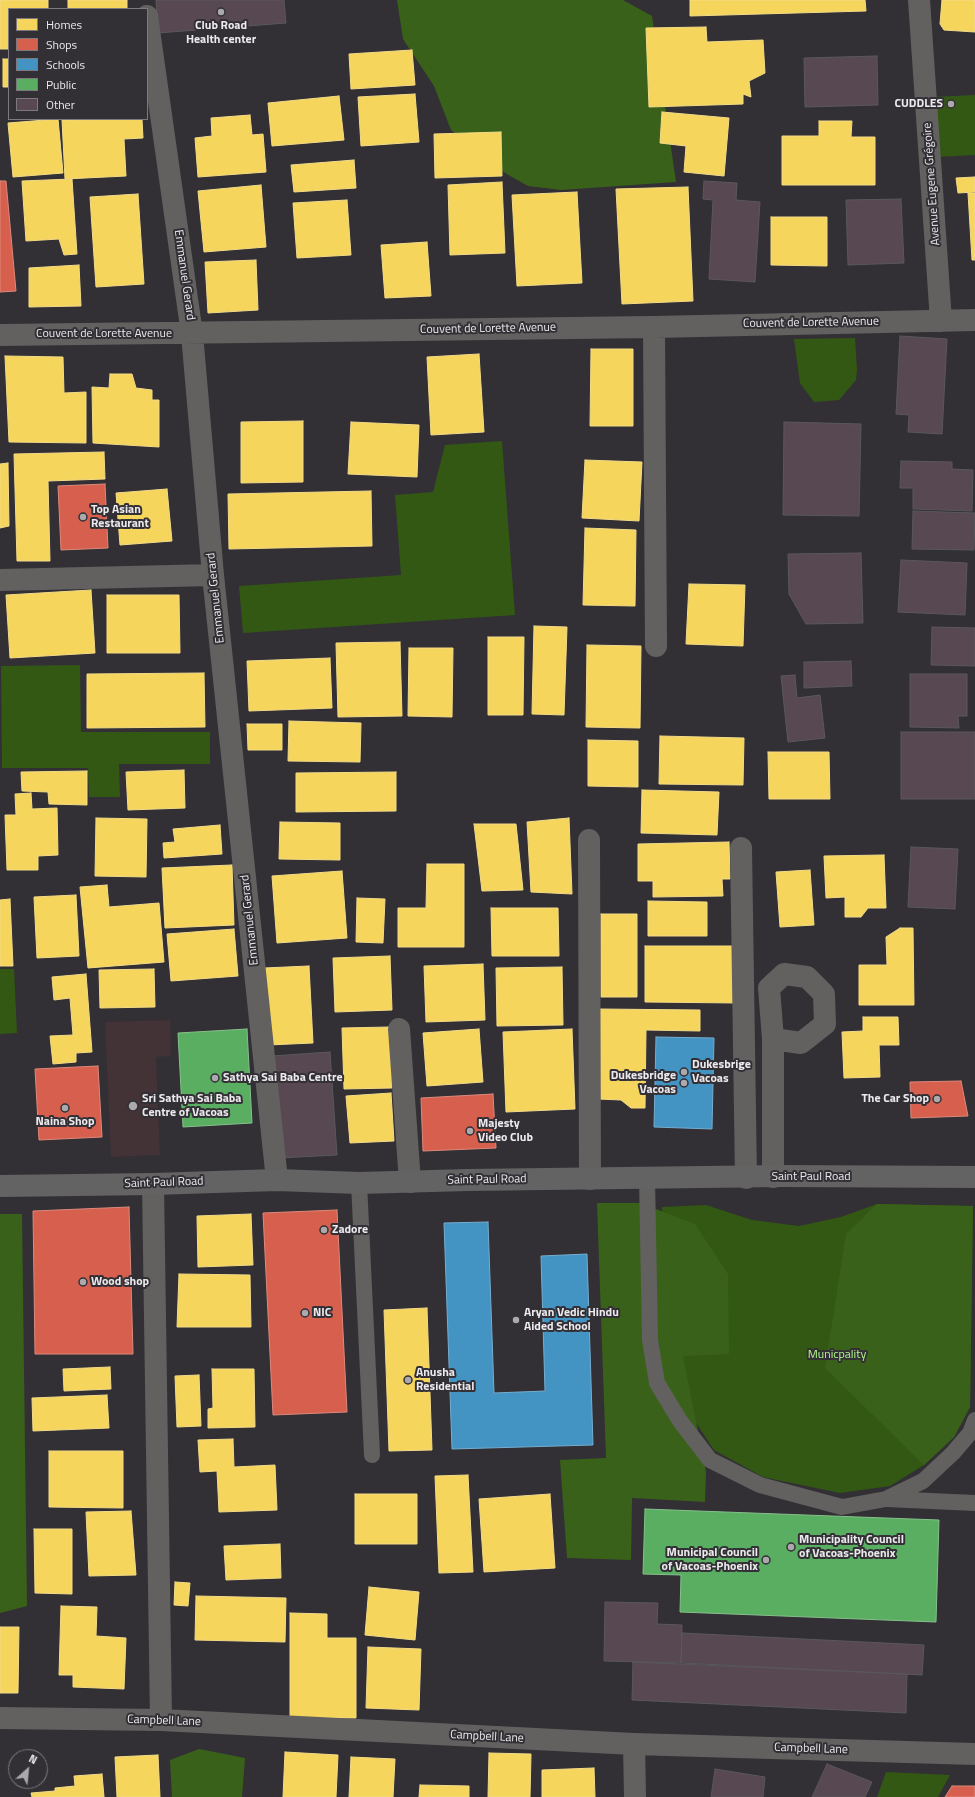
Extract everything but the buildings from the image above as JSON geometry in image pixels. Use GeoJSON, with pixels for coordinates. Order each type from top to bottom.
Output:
{"type":"FeatureCollection","features":[{"type":"Feature","properties":{"kind":"main road","name":"Saint Paul Road"},"geometry":{"type":"LineString","coordinates":[[0,1186],[153,1184],[277,1180],[359,1183],[647,1178],[975,1177]]}},
{"type":"Feature","properties":{"kind":"street","name":"Avenue Eugene Grégoire"},"geometry":{"type":"LineString","coordinates":[[919,0],[941,321]]}},
{"type":"Feature","properties":{"kind":"street","name":"Emmanuel Gerard"},"geometry":{"type":"LineString","coordinates":[[148,23],[192,334],[213,575],[277,1180]]}},
{"type":"Feature","properties":{"kind":"street","name":"Couvent de Lorette Avenue"},"geometry":{"type":"LineString","coordinates":[[0,335],[192,334],[654,327],[975,320]]}},
{"type":"Feature","properties":{"kind":"street"},"geometry":{"type":"LineString","coordinates":[[654,327],[656,646]]}},
{"type":"Feature","properties":{"kind":"street"},"geometry":{"type":"LineString","coordinates":[[0,580],[213,575]]}},
{"type":"Feature","properties":{"kind":"street"},"geometry":{"type":"LineString","coordinates":[[589,840],[590,1179]]}},
{"type":"Feature","properties":{"kind":"street"},"geometry":{"type":"LineString","coordinates":[[741,848],[746,1178]]}},
{"type":"Feature","properties":{"kind":"street"},"geometry":{"type":"LineString","coordinates":[[399,1029],[410,1182]]}},
{"type":"Feature","properties":{"kind":"street"},"geometry":{"type":"LineString","coordinates":[[772,1039],[773,1177]]}},
{"type":"Feature","properties":{"kind":"street"},"geometry":{"type":"LineString","coordinates":[[153,1184],[161,1720]]}},
{"type":"Feature","properties":{"kind":"street","name":"Campbell Lane"},"geometry":{"type":"LineString","coordinates":[[0,1718],[161,1720],[634,1744],[975,1754]]}},
{"type":"Feature","properties":{"kind":"street"},"geometry":{"type":"LineString","coordinates":[[634,1744],[635,1797]]}},
{"type":"Feature","properties":{"kind":"lane"},"geometry":{"type":"LineString","coordinates":[[647,1178],[650,1340],[657,1383],[680,1421],[710,1460],[760,1485],[842,1507],[886,1499],[975,1504]]}},
{"type":"Feature","properties":{"kind":"lane"},"geometry":{"type":"LineString","coordinates":[[359,1183],[372,1456]]}},
{"type":"Feature","properties":{"kind":"lane"},"geometry":{"type":"LineString","coordinates":[[886,1499],[923,1481],[953,1453],[970,1433],[975,1420]]}},
{"type":"Feature","properties":{"kind":"shaded area","name":"Sri Sathya Sai Baba Centre of Vacoas"},"geometry":{"type":"Polygon","coordinates":[[[170,1020],[171,1056],[156,1057],[160,1155],[111,1157],[105,1022],[170,1020]]]}},
{"type":"Feature","properties":{"kind":"green space"},"geometry":{"type":"Polygon","coordinates":[[[397,0],[623,0],[652,16],[676,182],[561,190],[528,186],[505,173],[451,130],[434,86],[403,39],[397,0]]]}},
{"type":"Feature","properties":{"kind":"green space"},"geometry":{"type":"Polygon","coordinates":[[[975,95],[975,155],[935,157],[932,97],[975,95]]]}},
{"type":"Feature","properties":{"kind":"green space"},"geometry":{"type":"Polygon","coordinates":[[[855,338],[857,370],[856,380],[839,400],[814,402],[800,383],[794,339],[855,338]]]}},
{"type":"Feature","properties":{"kind":"green space"},"geometry":{"type":"Polygon","coordinates":[[[502,441],[515,615],[243,633],[239,586],[401,575],[395,495],[433,492],[445,445],[502,441]]]}},
{"type":"Feature","properties":{"kind":"green space"},"geometry":{"type":"Polygon","coordinates":[[[80,665],[81,732],[210,732],[210,764],[119,764],[120,797],[89,797],[88,768],[2,768],[1,666],[80,665]]]}},
{"type":"Feature","properties":{"kind":"green space"},"geometry":{"type":"Polygon","coordinates":[[[0,969],[14,969],[17,1033],[0,1034],[0,969]]]}},
{"type":"Feature","properties":{"kind":"green space"},"geometry":{"type":"Polygon","coordinates":[[[597,1203],[640,1203],[695,1224],[728,1274],[729,1354],[683,1356],[706,1472],[705,1502],[632,1498],[631,1560],[567,1558],[560,1460],[606,1458],[597,1203]]]}},
{"type":"Feature","properties":{"kind":"green space","name":"Municpality"},"geometry":{"type":"Polygon","coordinates":[[[877,1204],[973,1206],[970,1407],[954,1437],[924,1465],[890,1486],[840,1493],[763,1477],[714,1450],[667,1379],[662,1207],[706,1205],[752,1220],[799,1226],[841,1217],[877,1204]]]}},
{"type":"Feature","properties":{"kind":"green space"},"geometry":{"type":"Polygon","coordinates":[[[877,1204],[973,1206],[970,1407],[954,1437],[924,1465],[825,1368],[846,1234],[877,1204]]]}},
{"type":"Feature","properties":{"kind":"green space"},"geometry":{"type":"Polygon","coordinates":[[[0,1214],[22,1214],[27,1606],[0,1613],[0,1214]]]}},
{"type":"Feature","properties":{"kind":"green space"},"geometry":{"type":"Polygon","coordinates":[[[199,1749],[245,1758],[242,1797],[172,1797],[170,1760],[199,1749]]]}},
{"type":"Feature","properties":{"kind":"green space"},"geometry":{"type":"Polygon","coordinates":[[[886,1772],[950,1775],[938,1797],[877,1797],[886,1772]]]}},
{"type":"Feature","properties":{"kind":"place","name":"Club Road Health center"},"geometry":{"type":"Point","coordinates":[221,12]}},
{"type":"Feature","properties":{"kind":"place","name":"CUDDLES"},"geometry":{"type":"Point","coordinates":[951,104]}},
{"type":"Feature","properties":{"kind":"place","name":"Top Asian Restaurant"},"geometry":{"type":"Point","coordinates":[83,517]}},
{"type":"Feature","properties":{"kind":"place","name":"Dukesbrige Vacoas"},"geometry":{"type":"Point","coordinates":[684,1072]}},
{"type":"Feature","properties":{"kind":"place","name":"Sathya Sai Baba Centre"},"geometry":{"type":"Point","coordinates":[215,1078]}},
{"type":"Feature","properties":{"kind":"place","name":"Dukesbridge Vacoas"},"geometry":{"type":"Point","coordinates":[684,1083]}},
{"type":"Feature","properties":{"kind":"place","name":"The Car Shop"},"geometry":{"type":"Point","coordinates":[937,1099]}},
{"type":"Feature","properties":{"kind":"place","name":"Sri Sathya Sai Baba Centre of Vacoas"},"geometry":{"type":"Point","coordinates":[133,1106]}},
{"type":"Feature","properties":{"kind":"place","name":"Naina Shop"},"geometry":{"type":"Point","coordinates":[65,1108]}},
{"type":"Feature","properties":{"kind":"place","name":"Majesty Video Club"},"geometry":{"type":"Point","coordinates":[470,1131]}},
{"type":"Feature","properties":{"kind":"place","name":"Zadore"},"geometry":{"type":"Point","coordinates":[324,1230]}},
{"type":"Feature","properties":{"kind":"place","name":"Wood shop"},"geometry":{"type":"Point","coordinates":[83,1282]}},
{"type":"Feature","properties":{"kind":"place","name":"NIC"},"geometry":{"type":"Point","coordinates":[305,1313]}},
{"type":"Feature","properties":{"kind":"place","name":"Aryan Vedic Hindu Aided School"},"geometry":{"type":"Point","coordinates":[516,1320]}},
{"type":"Feature","properties":{"kind":"place","name":"Anusha Residential"},"geometry":{"type":"Point","coordinates":[408,1380]}},
{"type":"Feature","properties":{"kind":"place","name":"Municipality Council of Vacoas-Phoenix"},"geometry":{"type":"Point","coordinates":[791,1547]}},
{"type":"Feature","properties":{"kind":"place","name":"Municipal Council of Vacoas-Phoenix"},"geometry":{"type":"Point","coordinates":[766,1560]}}]}
